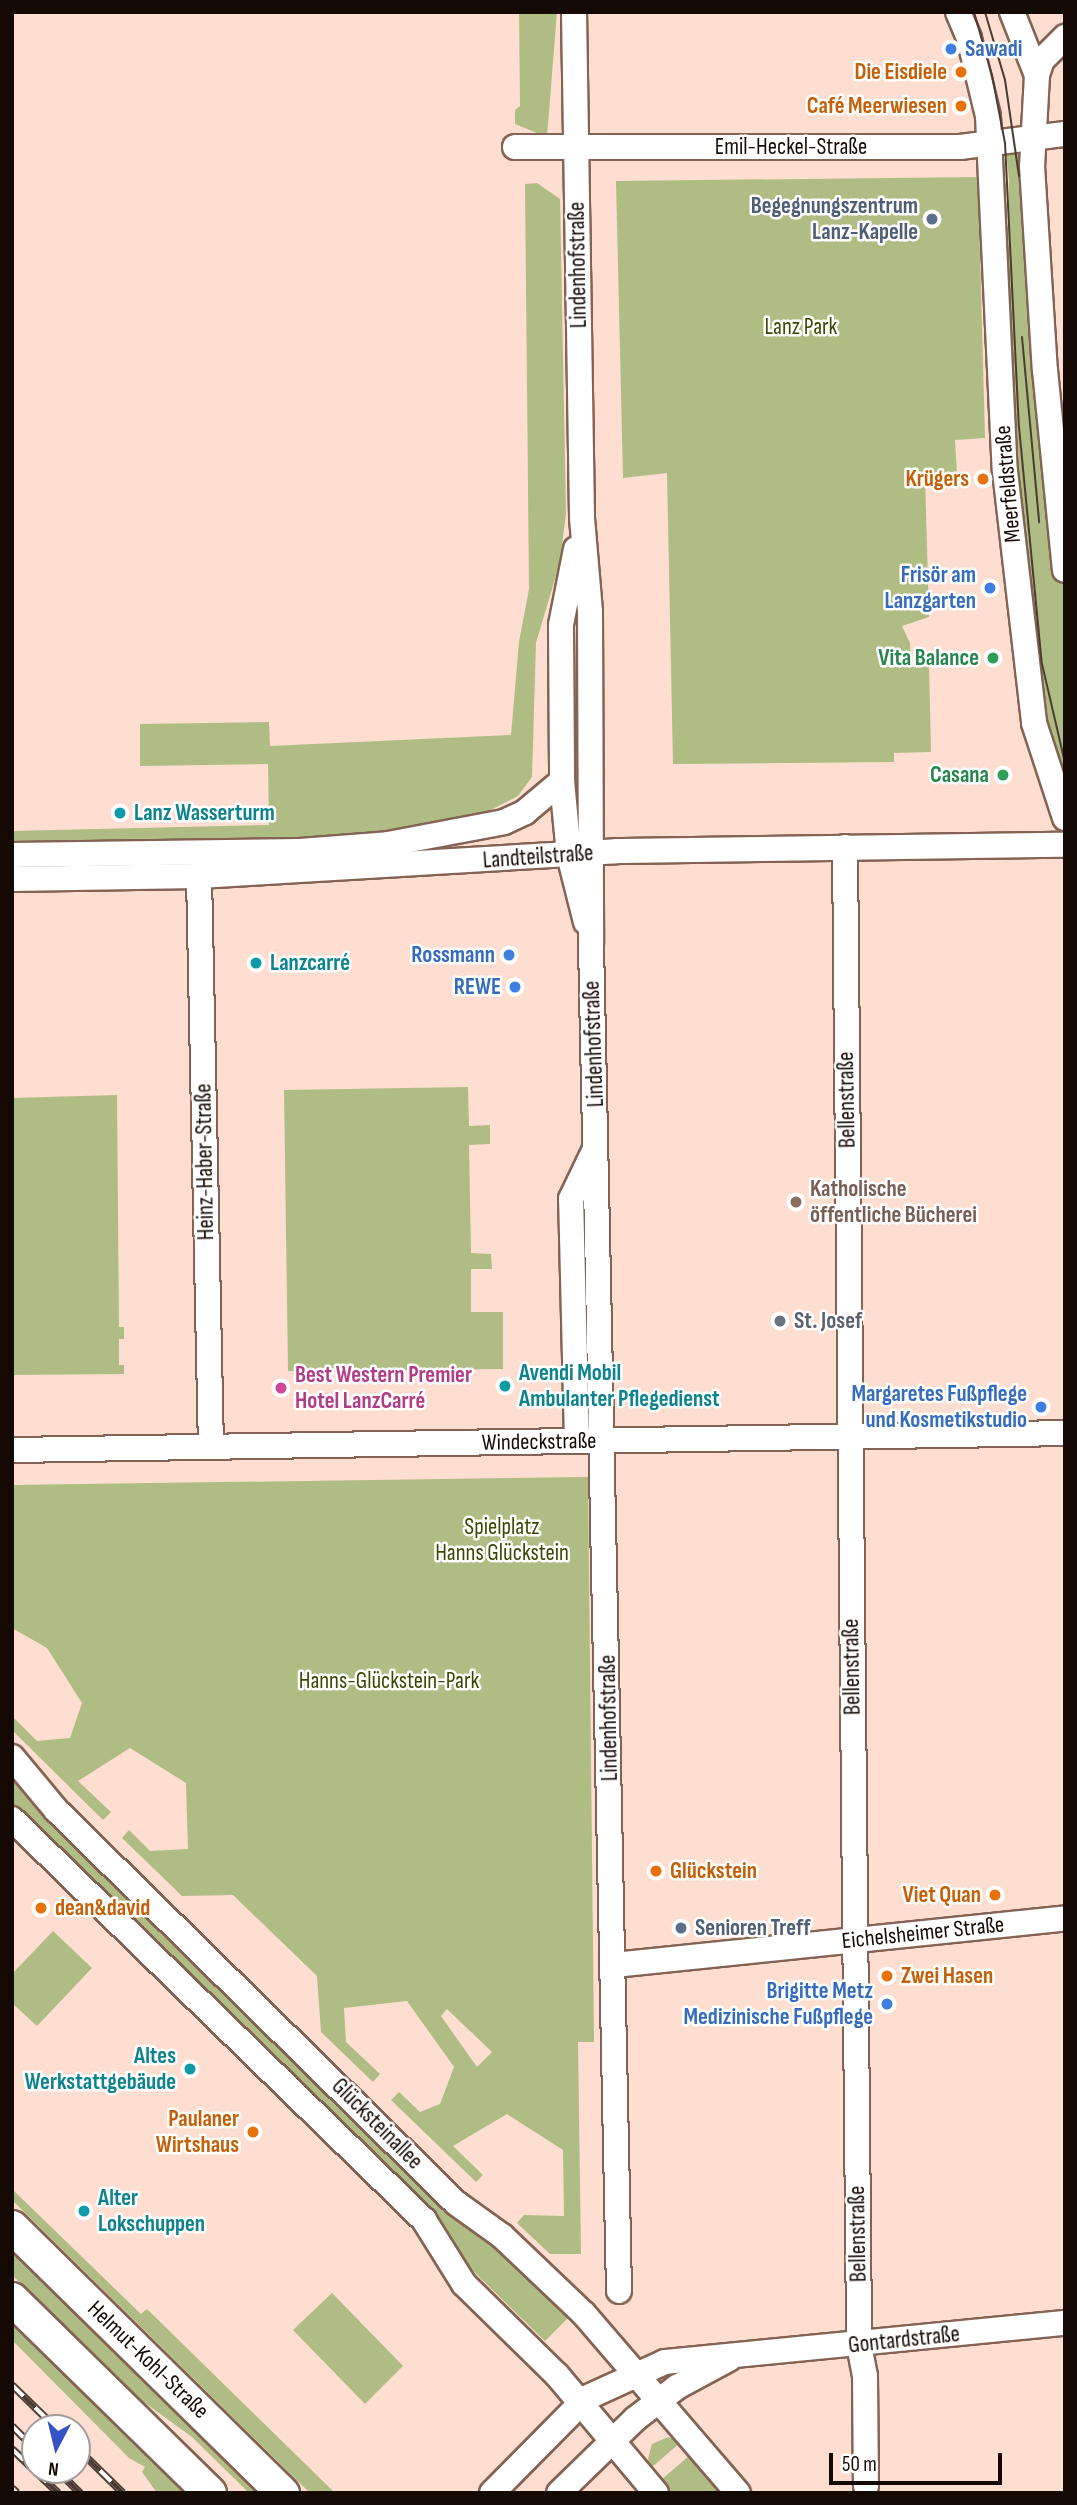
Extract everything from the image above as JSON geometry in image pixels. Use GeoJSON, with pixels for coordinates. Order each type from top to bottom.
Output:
{"type":"FeatureCollection","features":[{"type":"Feature","properties":{"kind":"main road","name":"Helmut-Kohl-Straße"},"geometry":{"type":"LineString","coordinates":[[12,2227],[283,2493]]}},
{"type":"Feature","properties":{"kind":"main road"},"geometry":{"type":"LineString","coordinates":[[12,2299],[209,2493]]}},
{"type":"Feature","properties":{"kind":"street","name":"Lindenhofstraße"},"geometry":{"type":"LineString","coordinates":[[574,12],[582,518],[590,612],[581,854]]}},
{"type":"Feature","properties":{"kind":"street","name":"Meerfeldstraße"},"geometry":{"type":"LineString","coordinates":[[958,12],[983,89],[990,145],[1005,471],[1034,723],[1065,818]]}},
{"type":"Feature","properties":{"kind":"street"},"geometry":{"type":"LineString","coordinates":[[1012,12],[1037,75]]}},
{"type":"Feature","properties":{"kind":"street"},"geometry":{"type":"LineString","coordinates":[[1037,75],[1042,60],[1065,37]]}},
{"type":"Feature","properties":{"kind":"street","name":"Meerfeldstraße"},"geometry":{"type":"LineString","coordinates":[[1037,75],[1032,166],[1045,370],[1065,570]]}},
{"type":"Feature","properties":{"kind":"street","name":"Emil-Heckel-Straße"},"geometry":{"type":"LineString","coordinates":[[516,147],[990,145],[1035,136],[1065,134]]}},
{"type":"Feature","properties":{"kind":"street","name":"Lindenhofstraße"},"geometry":{"type":"LineString","coordinates":[[582,518],[561,625],[562,781],[581,854],[591,943],[605,1441],[619,2291]]}},
{"type":"Feature","properties":{"kind":"street","name":"Landteilstraße"},"geometry":{"type":"LineString","coordinates":[[12,855],[300,851],[388,844],[504,822],[525,812],[562,781]]}},
{"type":"Feature","properties":{"kind":"street","name":"Landteilstraße"},"geometry":{"type":"LineString","coordinates":[[12,879],[199,876],[581,854],[1065,845]]}},
{"type":"Feature","properties":{"kind":"street","name":"Bellenstraße"},"geometry":{"type":"LineString","coordinates":[[845,847],[859,2344],[864,2376],[866,2486]]}},
{"type":"Feature","properties":{"kind":"street","name":"Heinz-Haber-Straße"},"geometry":{"type":"LineString","coordinates":[[199,876],[211,1447]]}},
{"type":"Feature","properties":{"kind":"street","name":"Lindenhofstraße"},"geometry":{"type":"LineString","coordinates":[[577,1441],[571,1199],[597,1145]]}},
{"type":"Feature","properties":{"kind":"street","name":"Windeckstraße"},"geometry":{"type":"LineString","coordinates":[[12,1450],[1065,1433]]}},
{"type":"Feature","properties":{"kind":"street","name":"Glücksteinallee"},"geometry":{"type":"LineString","coordinates":[[12,1757],[52,1805],[456,2203],[502,2236],[584,2314],[738,2493]]}},
{"type":"Feature","properties":{"kind":"street","name":"Glücksteinallee"},"geometry":{"type":"LineString","coordinates":[[12,1819],[424,2220],[464,2284],[581,2403],[656,2493]]}},
{"type":"Feature","properties":{"kind":"street","name":"Eichelsheimer Straße"},"geometry":{"type":"LineString","coordinates":[[614,1965],[1065,1918]]}},
{"type":"Feature","properties":{"kind":"street","name":"Gontardstraße"},"geometry":{"type":"LineString","coordinates":[[492,2493],[581,2403],[634,2374],[673,2360],[1065,2323]]}},
{"type":"Feature","properties":{"kind":"street","name":"Gontardstraße"},"geometry":{"type":"LineString","coordinates":[[559,2493],[610,2440],[658,2401],[742,2354]]}},
{"type":"Feature","properties":{"kind":"green space"},"geometry":{"type":"Polygon","coordinates":[[[519,12],[557,12],[547,137],[515,124],[515,110],[520,106],[519,12]]]}},
{"type":"Feature","properties":{"kind":"green space"},"geometry":{"type":"Polygon","coordinates":[[[1035,136],[1065,569],[1065,818],[1055,791],[1005,471],[1009,179],[1005,143],[1035,136]]]}},
{"type":"Feature","properties":{"kind":"green space","name":"Lanz Park"},"geometry":{"type":"Polygon","coordinates":[[[978,177],[985,438],[955,440],[957,474],[925,477],[929,617],[902,626],[910,643],[911,667],[929,666],[931,752],[894,753],[894,762],[673,764],[667,473],[623,478],[616,181],[978,177]]]}},
{"type":"Feature","properties":{"kind":"green space"},"geometry":{"type":"Polygon","coordinates":[[[537,183],[560,199],[566,513],[560,562],[536,643],[532,777],[518,796],[481,815],[349,840],[12,847],[12,831],[269,825],[268,764],[140,766],[140,724],[269,722],[270,746],[511,735],[519,642],[529,589],[525,184],[537,183]]]}},
{"type":"Feature","properties":{"kind":"green space"},"geometry":{"type":"Polygon","coordinates":[[[468,1087],[469,1126],[490,1125],[490,1144],[469,1145],[471,1253],[491,1254],[492,1269],[471,1269],[471,1312],[503,1312],[503,1369],[288,1371],[284,1090],[468,1087]]]}},
{"type":"Feature","properties":{"kind":"green space"},"geometry":{"type":"Polygon","coordinates":[[[117,1095],[119,1327],[124,1327],[124,1339],[119,1339],[119,1365],[124,1365],[124,1374],[12,1375],[12,1098],[117,1095]]]}},
{"type":"Feature","properties":{"kind":"green space","name":"Hanns-Glückstein-Park"},"geometry":{"type":"Polygon","coordinates":[[[588,1477],[594,2042],[578,2042],[581,2254],[550,2254],[517,2223],[524,2215],[564,2216],[563,2150],[507,2114],[453,2146],[483,2175],[476,2182],[391,2100],[399,2092],[420,2112],[440,2104],[454,2067],[407,2001],[344,2008],[346,2042],[380,2074],[373,2082],[321,2032],[317,1976],[233,1895],[182,1896],[122,1838],[129,1830],[150,1851],[188,1849],[186,1783],[130,1748],[78,1781],[111,1812],[103,1820],[12,1730],[12,1716],[37,1741],[70,1738],[82,1703],[47,1648],[12,1628],[12,1485],[588,1477]],[[447,2009],[441,2016],[477,2067],[492,2052],[447,2009]]]}},
{"type":"Feature","properties":{"kind":"green space"},"geometry":{"type":"Polygon","coordinates":[[[12,1768],[574,2312],[545,2341],[467,2265],[447,2234],[12,1812],[12,1768]]]}},
{"type":"Feature","properties":{"kind":"green space"},"geometry":{"type":"Polygon","coordinates":[[[53,1931],[92,1968],[37,2026],[12,2003],[12,1974],[53,1931]]]}},
{"type":"Feature","properties":{"kind":"green space"},"geometry":{"type":"Polygon","coordinates":[[[12,2189],[141,2314],[147,2309],[335,2493],[310,2493],[12,2200],[12,2189]]]}},
{"type":"Feature","properties":{"kind":"green space"},"geometry":{"type":"Polygon","coordinates":[[[12,2250],[260,2493],[249,2493],[192,2437],[141,2400],[12,2275],[12,2250]]]}},
{"type":"Feature","properties":{"kind":"green space"},"geometry":{"type":"Polygon","coordinates":[[[332,2293],[403,2366],[365,2404],[293,2330],[332,2293]]]}},
{"type":"Feature","properties":{"kind":"green space"},"geometry":{"type":"Polygon","coordinates":[[[12,2325],[184,2493],[157,2493],[142,2472],[145,2467],[129,2458],[91,2420],[91,2414],[85,2414],[13,2341],[12,2325]]]}},
{"type":"Feature","properties":{"kind":"green space"},"geometry":{"type":"Polygon","coordinates":[[[668,2437],[681,2442],[651,2468],[648,2459],[652,2444],[668,2437]]]}},
{"type":"Feature","properties":{"kind":"green space"},"geometry":{"type":"Polygon","coordinates":[[[691,2454],[723,2493],[670,2493],[660,2481],[691,2454]]]}},
{"type":"Feature","properties":{"kind":"tram line"},"geometry":{"type":"LineString","coordinates":[[974,12],[992,75],[1005,143],[1019,427],[1042,664],[1065,763]]}},
{"type":"Feature","properties":{"kind":"tram line"},"geometry":{"type":"LineString","coordinates":[[985,12],[1005,80],[1019,176]]}},
{"type":"Feature","properties":{"kind":"tram line"},"geometry":{"type":"LineString","coordinates":[[1022,337],[1039,522]]}},
{"type":"Feature","properties":{"kind":"railway"},"geometry":{"type":"LineString","coordinates":[[12,2385],[42,2414]]}},
{"type":"Feature","properties":{"kind":"railway"},"geometry":{"type":"LineString","coordinates":[[12,2426],[21,2435]]}},
{"type":"Feature","properties":{"kind":"railway"},"geometry":{"type":"LineString","coordinates":[[12,2449],[58,2493]]}},
{"type":"Feature","properties":{"kind":"railway"},"geometry":{"type":"LineString","coordinates":[[91,2462],[123,2493]]}},
{"type":"Feature","properties":{"kind":"railway"},"geometry":{"type":"LineString","coordinates":[[71,2484],[80,2493]]}},
{"type":"Feature","properties":{"kind":"railway"},"geometry":{"type":"LineString","coordinates":[[12,2488],[17,2493]]}},
{"type":"Feature","properties":{"kind":"place","name":"Sawadi"},"geometry":{"type":"Point","coordinates":[951,49]}},
{"type":"Feature","properties":{"kind":"place","name":"Die Eisdiele"},"geometry":{"type":"Point","coordinates":[961,72]}},
{"type":"Feature","properties":{"kind":"place","name":"Café Meerwiesen"},"geometry":{"type":"Point","coordinates":[961,106]}},
{"type":"Feature","properties":{"kind":"place","name":"Begegnungszentrum Lanz-Kapelle"},"geometry":{"type":"Point","coordinates":[932,219]}},
{"type":"Feature","properties":{"kind":"place","name":"Krügers"},"geometry":{"type":"Point","coordinates":[983,479]}},
{"type":"Feature","properties":{"kind":"place","name":"Frisör am Lanzgarten"},"geometry":{"type":"Point","coordinates":[990,588]}},
{"type":"Feature","properties":{"kind":"place","name":"Vita Balance"},"geometry":{"type":"Point","coordinates":[993,658]}},
{"type":"Feature","properties":{"kind":"place","name":"Casana"},"geometry":{"type":"Point","coordinates":[1003,775]}},
{"type":"Feature","properties":{"kind":"place","name":"Lanz Wasserturm"},"geometry":{"type":"Point","coordinates":[120,813]}},
{"type":"Feature","properties":{"kind":"place","name":"Rossmann"},"geometry":{"type":"Point","coordinates":[509,955]}},
{"type":"Feature","properties":{"kind":"place","name":"Lanzcarré"},"geometry":{"type":"Point","coordinates":[256,963]}},
{"type":"Feature","properties":{"kind":"place","name":"REWE"},"geometry":{"type":"Point","coordinates":[515,987]}},
{"type":"Feature","properties":{"kind":"place","name":"Katholische öffentliche Bücherei"},"geometry":{"type":"Point","coordinates":[796,1202]}},
{"type":"Feature","properties":{"kind":"place","name":"St. Josef"},"geometry":{"type":"Point","coordinates":[780,1321]}},
{"type":"Feature","properties":{"kind":"place","name":"Avendi Mobil Ambulanter Pflegedienst"},"geometry":{"type":"Point","coordinates":[505,1386]}},
{"type":"Feature","properties":{"kind":"place","name":"Best Western Premier Hotel LanzCarré"},"geometry":{"type":"Point","coordinates":[281,1388]}},
{"type":"Feature","properties":{"kind":"place","name":"Margaretes Fußpflege und Kosmetikstudio"},"geometry":{"type":"Point","coordinates":[1041,1407]}},
{"type":"Feature","properties":{"kind":"place","name":"Glückstein"},"geometry":{"type":"Point","coordinates":[656,1871]}},
{"type":"Feature","properties":{"kind":"place","name":"Viet Quan"},"geometry":{"type":"Point","coordinates":[995,1895]}},
{"type":"Feature","properties":{"kind":"place","name":"dean&david"},"geometry":{"type":"Point","coordinates":[41,1908]}},
{"type":"Feature","properties":{"kind":"place","name":"Senioren Treff"},"geometry":{"type":"Point","coordinates":[681,1928]}},
{"type":"Feature","properties":{"kind":"place","name":"Zwei Hasen"},"geometry":{"type":"Point","coordinates":[887,1976]}},
{"type":"Feature","properties":{"kind":"place","name":"Brigitte Metz Medizinische Fußpflege"},"geometry":{"type":"Point","coordinates":[887,2004]}},
{"type":"Feature","properties":{"kind":"place","name":"Altes Werkstattgebäude"},"geometry":{"type":"Point","coordinates":[190,2069]}},
{"type":"Feature","properties":{"kind":"place","name":"Paulaner Wirtshaus"},"geometry":{"type":"Point","coordinates":[253,2132]}},
{"type":"Feature","properties":{"kind":"place","name":"Alter Lokschuppen"},"geometry":{"type":"Point","coordinates":[84,2211]}},
{"type":"Feature","properties":{"kind":"park label","name":"Spielplatz Hanns Glückstein"},"geometry":{"type":"Point","coordinates":[502,1540]}}]}
